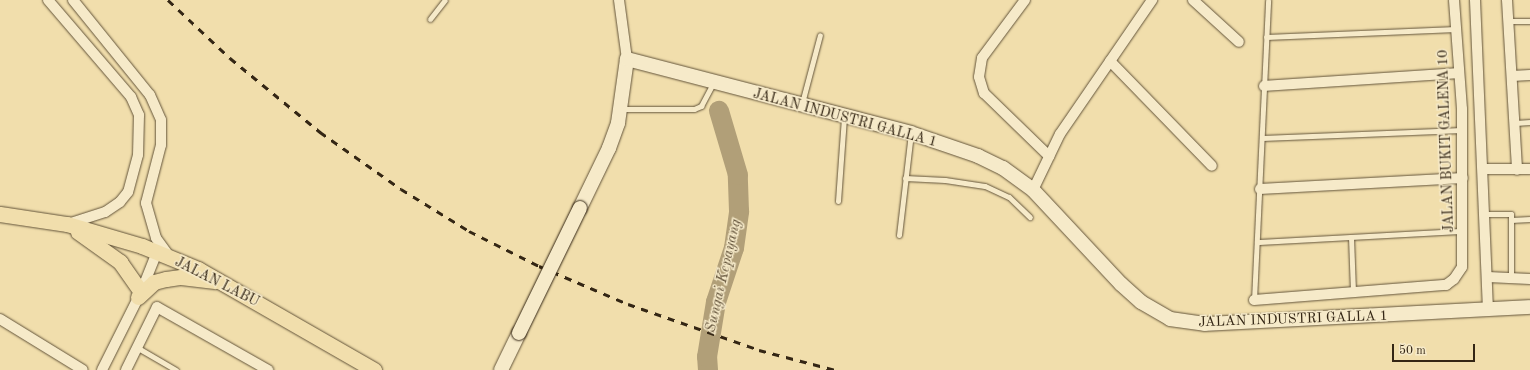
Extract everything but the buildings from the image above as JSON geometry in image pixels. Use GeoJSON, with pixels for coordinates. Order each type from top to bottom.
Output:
{"type":"FeatureCollection","features":[{"type":"Feature","properties":{"kind":"main road"},"geometry":{"type":"LineString","coordinates":[[501,370],[609,148],[621,109],[627,59]]}},
{"type":"Feature","properties":{"kind":"main road","name":"JALAN INDUSTRI GALLA 1"},"geometry":{"type":"LineString","coordinates":[[627,59],[713,83],[911,133],[978,156],[1003,168],[1033,190],[1121,284],[1141,302],[1170,320],[1205,324],[1530,306]]}},
{"type":"Feature","properties":{"kind":"main road","name":"JALAN LABU"},"geometry":{"type":"LineString","coordinates":[[0,214],[67,224],[164,255],[222,282],[374,370]]}},
{"type":"Feature","properties":{"kind":"main road"},"geometry":{"type":"LineString","coordinates":[[67,224],[120,262],[140,294],[154,282],[166,279],[181,277],[222,282]]}},
{"type":"Feature","properties":{"kind":"street"},"geometry":{"type":"LineString","coordinates":[[48,0],[131,96],[139,115],[138,155],[128,192],[120,202],[105,212],[67,224]]}},
{"type":"Feature","properties":{"kind":"street"},"geometry":{"type":"LineString","coordinates":[[73,0],[150,95],[161,120],[162,145],[146,203],[156,238],[164,255],[140,294],[102,370]]}},
{"type":"Feature","properties":{"kind":"street"},"geometry":{"type":"LineString","coordinates":[[619,0],[627,59]]}},
{"type":"Feature","properties":{"kind":"street"},"geometry":{"type":"LineString","coordinates":[[1025,0],[982,58],[979,77],[984,93],[1049,156]]}},
{"type":"Feature","properties":{"kind":"street"},"geometry":{"type":"LineString","coordinates":[[1033,190],[1060,134],[1152,0]]}},
{"type":"Feature","properties":{"kind":"street"},"geometry":{"type":"LineString","coordinates":[[1193,0],[1239,42]]}},
{"type":"Feature","properties":{"kind":"street","name":"JALAN BUKIT GALENA 10"},"geometry":{"type":"LineString","coordinates":[[1353,292],[1446,285],[1454,280],[1462,268],[1464,231],[1462,130],[1454,0]]}},
{"type":"Feature","properties":{"kind":"street"},"geometry":{"type":"LineString","coordinates":[[1475,0],[1488,277],[1488,309]]}},
{"type":"Feature","properties":{"kind":"street"},"geometry":{"type":"LineString","coordinates":[[1507,0],[1517,170]]}},
{"type":"Feature","properties":{"kind":"street"},"geometry":{"type":"LineString","coordinates":[[1110,61],[1212,166]]}},
{"type":"Feature","properties":{"kind":"street"},"geometry":{"type":"LineString","coordinates":[[1264,86],[1459,73]]}},
{"type":"Feature","properties":{"kind":"street"},"geometry":{"type":"LineString","coordinates":[[1512,76],[1530,76]]}},
{"type":"Feature","properties":{"kind":"street"},"geometry":{"type":"LineString","coordinates":[[1483,169],[1530,169]]}},
{"type":"Feature","properties":{"kind":"street"},"geometry":{"type":"LineString","coordinates":[[1260,190],[1463,178]]}},
{"type":"Feature","properties":{"kind":"street"},"geometry":{"type":"LineString","coordinates":[[1488,277],[1511,280],[1530,279]]}},
{"type":"Feature","properties":{"kind":"street"},"geometry":{"type":"LineString","coordinates":[[1254,300],[1353,292]]}},
{"type":"Feature","properties":{"kind":"street"},"geometry":{"type":"LineString","coordinates":[[126,370],[157,307],[268,370]]}},
{"type":"Feature","properties":{"kind":"street"},"geometry":{"type":"LineString","coordinates":[[0,319],[83,370]]}},
{"type":"Feature","properties":{"kind":"lane"},"geometry":{"type":"LineString","coordinates":[[430,20],[445,0]]}},
{"type":"Feature","properties":{"kind":"lane"},"geometry":{"type":"LineString","coordinates":[[1254,300],[1268,0]]}},
{"type":"Feature","properties":{"kind":"lane"},"geometry":{"type":"LineString","coordinates":[[1508,21],[1530,21]]}},
{"type":"Feature","properties":{"kind":"lane"},"geometry":{"type":"LineString","coordinates":[[1266,37],[1456,29]]}},
{"type":"Feature","properties":{"kind":"lane"},"geometry":{"type":"LineString","coordinates":[[802,105],[820,35]]}},
{"type":"Feature","properties":{"kind":"lane"},"geometry":{"type":"LineString","coordinates":[[621,109],[694,109],[701,106],[713,83]]}},
{"type":"Feature","properties":{"kind":"lane"},"geometry":{"type":"LineString","coordinates":[[838,202],[844,115]]}},
{"type":"Feature","properties":{"kind":"lane"},"geometry":{"type":"LineString","coordinates":[[1515,123],[1530,122]]}},
{"type":"Feature","properties":{"kind":"lane"},"geometry":{"type":"LineString","coordinates":[[1262,138],[1462,130]]}},
{"type":"Feature","properties":{"kind":"lane"},"geometry":{"type":"LineString","coordinates":[[898,235],[911,133]]}},
{"type":"Feature","properties":{"kind":"lane"},"geometry":{"type":"LineString","coordinates":[[905,178],[945,180],[985,186],[1009,197],[1030,217]]}},
{"type":"Feature","properties":{"kind":"lane"},"geometry":{"type":"LineString","coordinates":[[1484,214],[1511,214],[1511,280]]}},
{"type":"Feature","properties":{"kind":"lane"},"geometry":{"type":"LineString","coordinates":[[1511,220],[1530,219]]}},
{"type":"Feature","properties":{"kind":"lane"},"geometry":{"type":"LineString","coordinates":[[1257,242],[1464,231]]}},
{"type":"Feature","properties":{"kind":"lane"},"geometry":{"type":"LineString","coordinates":[[1352,237],[1353,292]]}},
{"type":"Feature","properties":{"kind":"lane"},"geometry":{"type":"LineString","coordinates":[[138,348],[176,370]]}},
{"type":"Feature","properties":{"kind":"waterway","name":"Sungai Kepayang"},"geometry":{"type":"LineString","coordinates":[[708,370],[707,357],[716,302],[734,248],[739,211],[738,175],[719,111]]}},
{"type":"Feature","properties":{"kind":"railway"},"geometry":{"type":"LineString","coordinates":[[168,0],[230,58],[320,132],[401,189],[469,231],[539,266],[628,304],[759,350],[835,370]]}}]}
